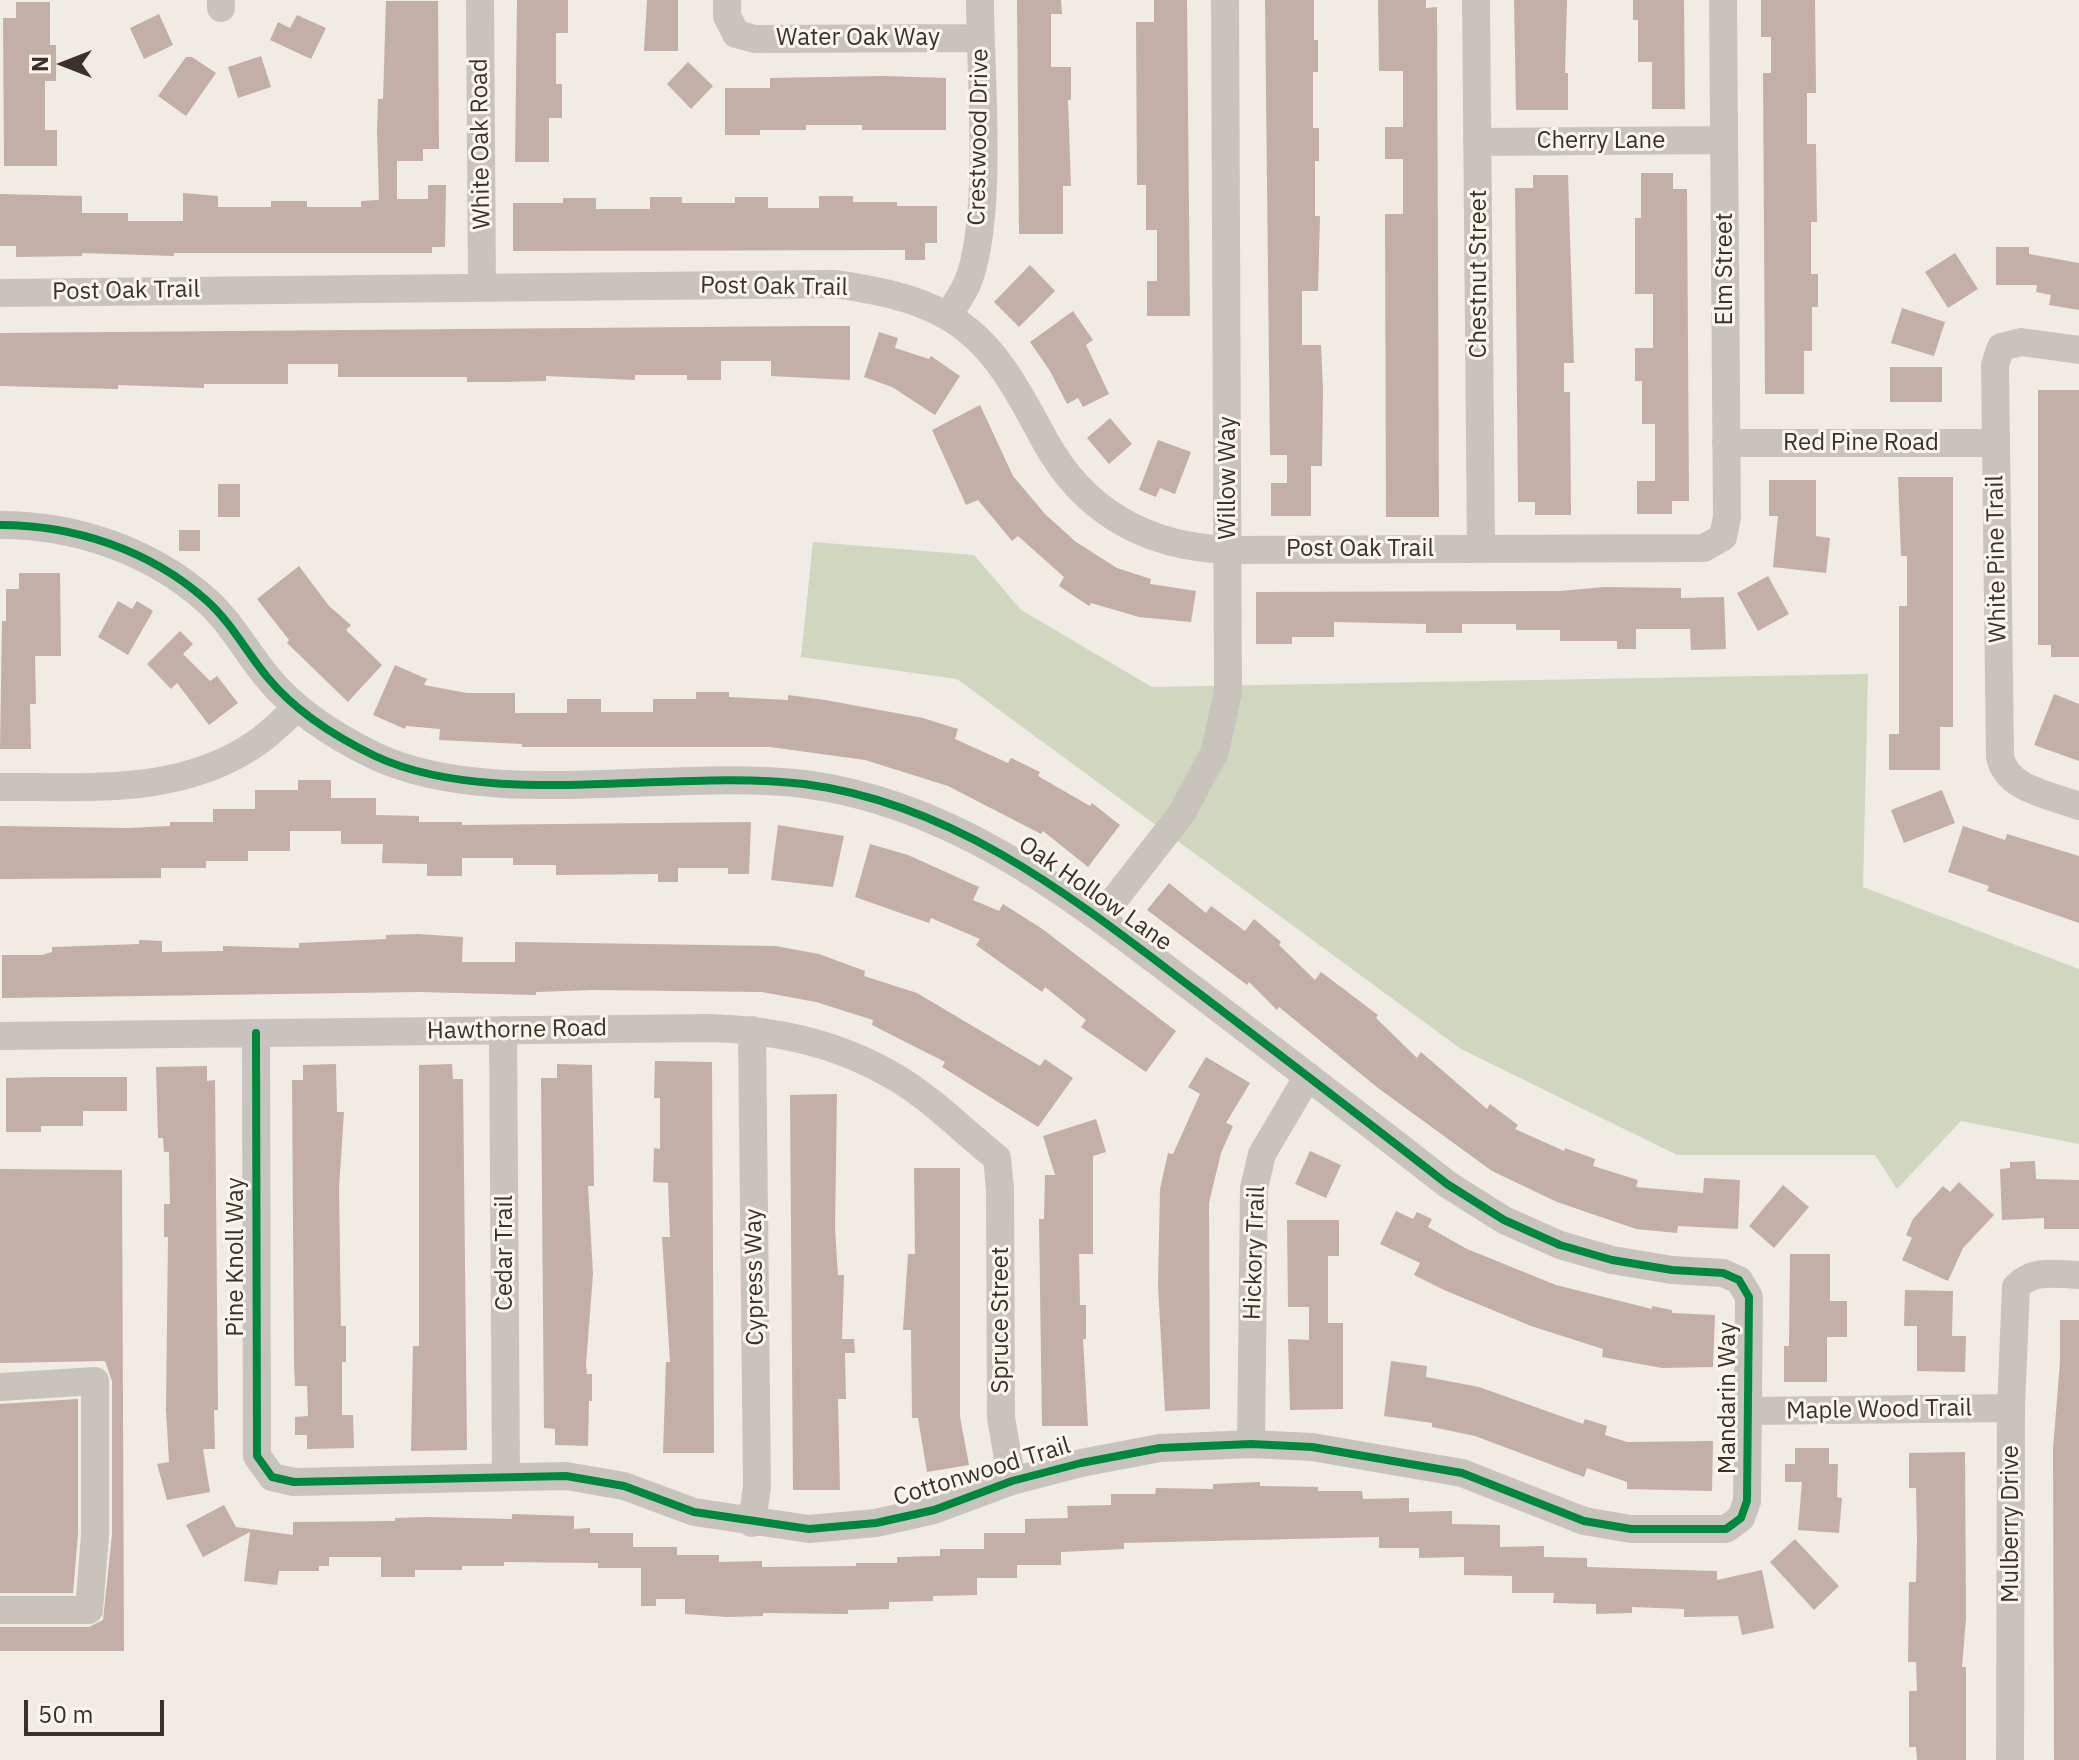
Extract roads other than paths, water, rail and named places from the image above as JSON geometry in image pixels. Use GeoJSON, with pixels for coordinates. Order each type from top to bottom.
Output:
{"type":"FeatureCollection","features":[{"type":"Feature","properties":{"kind":"street","name":"White Oak Road"},"geometry":{"type":"LineString","coordinates":[[480,0],[482,288]]}},
{"type":"Feature","properties":{"kind":"street","name":"Water Oak Way"},"geometry":{"type":"LineString","coordinates":[[727,0],[727,16],[736,34],[755,39],[980,38]]}},
{"type":"Feature","properties":{"kind":"street","name":"Crestwood Drive"},"geometry":{"type":"LineString","coordinates":[[948,316],[967,283],[977,245],[982,201],[980,0]]}},
{"type":"Feature","properties":{"kind":"street","name":"Willow Way"},"geometry":{"type":"LineString","coordinates":[[1100,918],[1182,813],[1215,751],[1228,692],[1225,0]]}},
{"type":"Feature","properties":{"kind":"street","name":"Chestnut Street"},"geometry":{"type":"LineString","coordinates":[[1476,0],[1481,549]]}},
{"type":"Feature","properties":{"kind":"street","name":"Elm Street"},"geometry":{"type":"LineString","coordinates":[[1723,0],[1727,517],[1723,537]]}},
{"type":"Feature","properties":{"kind":"street","name":"Cherry Lane"},"geometry":{"type":"LineString","coordinates":[[1477,142],[1724,140]]}},
{"type":"Feature","properties":{"kind":"street","name":"Post Oak Trail"},"geometry":{"type":"LineString","coordinates":[[0,293],[835,284],[891,293],[948,316],[989,351],[1017,387],[1046,443],[1072,480],[1112,517],[1154,539],[1195,548],[1229,550],[1704,548],[1723,537]]}},
{"type":"Feature","properties":{"kind":"street","name":"White Pine Trail"},"geometry":{"type":"LineString","coordinates":[[2079,350],[2021,342],[2001,347],[1995,365],[2000,757],[2003,772],[2015,782],[2079,806]]}},
{"type":"Feature","properties":{"kind":"street","name":"Red Pine Road"},"geometry":{"type":"LineString","coordinates":[[1726,443],[1996,443]]}},
{"type":"Feature","properties":{"kind":"street","name":"Oak Hollow Lane"},"geometry":{"type":"LineString","coordinates":[[0,525],[36,525],[101,539],[156,565],[207,601],[270,680],[297,708],[378,757],[419,771],[461,779],[517,783],[790,783],[870,799],[926,817],[993,847],[1100,918],[1447,1184],[1504,1220],[1560,1245],[1612,1260],[1672,1270],[1723,1273],[1739,1280]]}},
{"type":"Feature","properties":{"kind":"street"},"geometry":{"type":"LineString","coordinates":[[0,787],[140,786],[176,779],[256,744],[297,708]]}},
{"type":"Feature","properties":{"kind":"street","name":"Cedar Trail"},"geometry":{"type":"LineString","coordinates":[[503,1030],[506,1476]]}},
{"type":"Feature","properties":{"kind":"street","name":"Hawthorne Road"},"geometry":{"type":"LineString","coordinates":[[0,1036],[752,1030],[804,1038],[854,1056],[897,1078],[997,1158]]}},
{"type":"Feature","properties":{"kind":"street","name":"Cypress Way"},"geometry":{"type":"LineString","coordinates":[[752,1030],[757,1486],[752,1523]]}},
{"type":"Feature","properties":{"kind":"street","name":"Pine Knoll Way"},"geometry":{"type":"LineString","coordinates":[[256,1033],[257,1456],[272,1477]]}},
{"type":"Feature","properties":{"kind":"street","name":"Hickory Trail"},"geometry":{"type":"LineString","coordinates":[[1251,1444],[1254,1188],[1262,1154],[1308,1076]]}},
{"type":"Feature","properties":{"kind":"street","name":"Spruce Street"},"geometry":{"type":"LineString","coordinates":[[997,1158],[1000,1189],[1001,1418],[1012,1481]]}},
{"type":"Feature","properties":{"kind":"street","name":"Mulberry Drive"},"geometry":{"type":"LineString","coordinates":[[2010,1760],[2011,1408],[2016,1287],[2024,1278],[2037,1274],[2079,1275]]}},
{"type":"Feature","properties":{"kind":"street","name":"Mandarin Way"},"geometry":{"type":"LineString","coordinates":[[1739,1280],[1749,1297],[1747,1501],[1741,1518]]}},
{"type":"Feature","properties":{"kind":"street"},"geometry":{"type":"LineString","coordinates":[[0,1387],[95,1381],[95,1535],[89,1610],[0,1610]]}},
{"type":"Feature","properties":{"kind":"street","name":"Maple Wood Trail"},"geometry":{"type":"LineString","coordinates":[[1748,1411],[2011,1408]]}},
{"type":"Feature","properties":{"kind":"street","name":"Cottonwood Trail"},"geometry":{"type":"LineString","coordinates":[[272,1477],[294,1482],[566,1476],[624,1486],[694,1512],[752,1523],[809,1529],[876,1523],[934,1510],[1012,1481],[1081,1463],[1160,1448],[1251,1444],[1312,1447],[1462,1473],[1584,1521],[1631,1529],[1726,1529],[1741,1518]]}}]}
